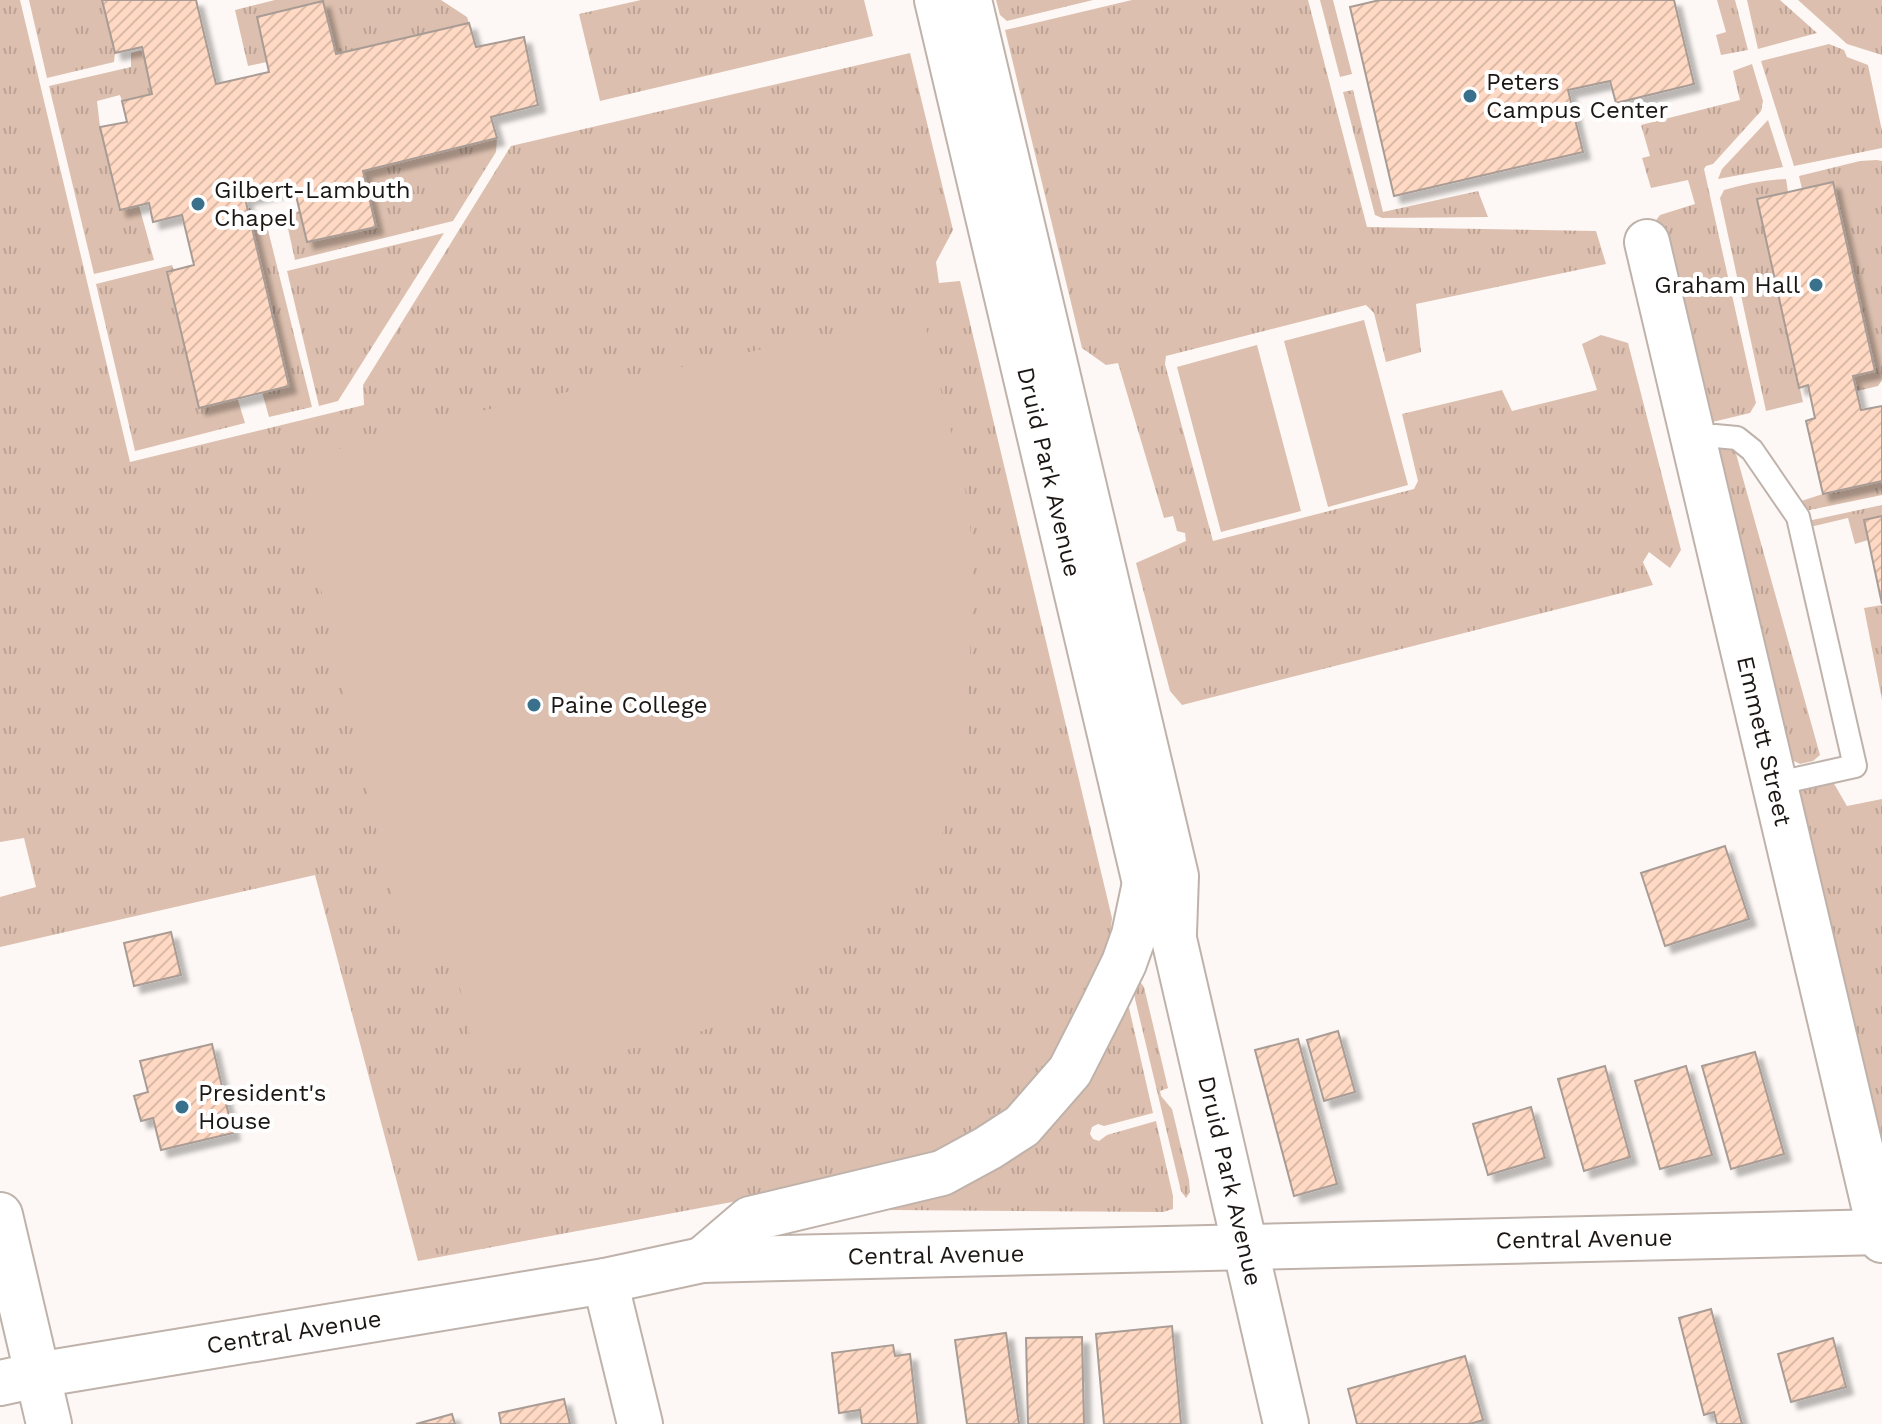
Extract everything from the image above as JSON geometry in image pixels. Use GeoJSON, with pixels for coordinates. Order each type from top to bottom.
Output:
{"type":"FeatureCollection","features":[{"type":"Feature","properties":{"kind":"street","name":"Druid Park Avenue"},"geometry":{"type":"LineString","coordinates":[[937,0],[1145,883],[1174,939],[1286,1424]]}},
{"type":"Feature","properties":{"kind":"street","name":"Druid Park Avenue"},"geometry":{"type":"LineString","coordinates":[[969,0],[1176,876],[1174,939]]}},
{"type":"Feature","properties":{"kind":"street","name":"Emmett Street"},"geometry":{"type":"LineString","coordinates":[[1647,242],[1881,1235]]}},
{"type":"Feature","properties":{"kind":"street"},"geometry":{"type":"LineString","coordinates":[[702,1260],[750,1219],[942,1173],[1022,1126],[1070,1071],[1097,1018],[1134,935],[1145,883]]}},
{"type":"Feature","properties":{"kind":"street"},"geometry":{"type":"LineString","coordinates":[[0,1215],[18,1379],[49,1424]]}},
{"type":"Feature","properties":{"kind":"street","name":"Central Avenue"},"geometry":{"type":"LineString","coordinates":[[18,1379],[605,1281],[702,1260],[1881,1235]]}},
{"type":"Feature","properties":{"kind":"street"},"geometry":{"type":"LineString","coordinates":[[605,1281],[640,1424]]}},
{"type":"Feature","properties":{"kind":"lane"},"geometry":{"type":"LineString","coordinates":[[1693,440],[1715,436],[1737,438],[1752,450],[1798,517],[1855,766],[1774,784]]}},
{"type":"Feature","properties":{"kind":"green space"},"geometry":{"type":"Polygon","coordinates":[[[0,0],[20,0],[130,462],[364,405],[363,385],[511,146],[910,53],[953,230],[936,262],[939,283],[960,281],[1112,918],[1109,949],[1070,1021],[1071,1037],[1004,1114],[962,1142],[871,1176],[418,1261],[315,875],[0,947],[0,897],[36,887],[24,838],[0,842],[0,0]]]}},
{"type":"Feature","properties":{"kind":"green space"},"geometry":{"type":"Polygon","coordinates":[[[29,0],[102,0],[115,53],[114,62],[47,78],[29,0]]]}},
{"type":"Feature","properties":{"kind":"green space"},"geometry":{"type":"Polygon","coordinates":[[[275,0],[441,0],[467,17],[469,23],[336,54],[323,2],[257,17],[267,62],[248,66],[235,10],[275,0]]]}},
{"type":"Feature","properties":{"kind":"green space"},"geometry":{"type":"Polygon","coordinates":[[[641,0],[864,0],[873,36],[600,101],[579,14],[641,0]]]}},
{"type":"Feature","properties":{"kind":"green space"},"geometry":{"type":"Polygon","coordinates":[[[996,0],[1093,0],[1007,21],[1000,15],[996,0]]]}},
{"type":"Feature","properties":{"kind":"green space"},"geometry":{"type":"Polygon","coordinates":[[[1132,0],[1308,0],[1367,227],[1596,231],[1606,264],[1416,304],[1421,352],[1386,362],[1374,313],[1366,305],[1166,356],[1165,364],[1213,541],[1414,489],[1418,481],[1402,414],[1502,390],[1512,411],[1597,390],[1582,344],[1601,335],[1628,343],[1681,550],[1670,568],[1649,552],[1643,562],[1653,585],[1182,705],[1170,691],[1136,563],[1186,541],[1185,533],[1177,531],[1173,516],[1164,518],[1118,363],[1106,365],[1082,348],[1005,30],[1132,0]]]}},
{"type":"Feature","properties":{"kind":"green space"},"geometry":{"type":"Polygon","coordinates":[[[1320,0],[1333,0],[1352,74],[1340,77],[1320,0]]]}},
{"type":"Feature","properties":{"kind":"green space"},"geometry":{"type":"Polygon","coordinates":[[[1717,0],[1735,0],[1748,50],[1721,55],[1716,35],[1726,32],[1717,0]]]}},
{"type":"Feature","properties":{"kind":"green space"},"geometry":{"type":"Polygon","coordinates":[[[1747,0],[1780,0],[1817,33],[1758,49],[1747,0]]]}},
{"type":"Feature","properties":{"kind":"green space"},"geometry":{"type":"Polygon","coordinates":[[[1798,0],[1882,0],[1882,55],[1847,44],[1798,0]]]}},
{"type":"Feature","properties":{"kind":"green space"},"geometry":{"type":"Polygon","coordinates":[[[1829,44],[1844,50],[1847,57],[1868,65],[1882,131],[1882,148],[1794,166],[1761,61],[1829,44]]]}},
{"type":"Feature","properties":{"kind":"green space"},"geometry":{"type":"Polygon","coordinates":[[[143,50],[152,94],[122,101],[120,95],[97,101],[119,210],[139,206],[154,260],[94,274],[49,86],[131,67],[131,53],[143,50]]]}},
{"type":"Feature","properties":{"kind":"green space"},"geometry":{"type":"Polygon","coordinates":[[[1752,64],[1763,101],[1761,111],[1713,164],[1704,169],[1756,403],[1750,413],[1704,424],[1654,223],[1660,215],[1695,204],[1688,180],[1651,188],[1642,158],[1650,156],[1641,125],[1740,100],[1733,71],[1752,64]]]}},
{"type":"Feature","properties":{"kind":"green space"},"geometry":{"type":"Polygon","coordinates":[[[1353,90],[1383,212],[1478,191],[1488,217],[1382,218],[1375,215],[1343,92],[1353,90]]]}},
{"type":"Feature","properties":{"kind":"green space"},"geometry":{"type":"Polygon","coordinates":[[[1768,120],[1783,167],[1718,179],[1722,169],[1768,120]]]}},
{"type":"Feature","properties":{"kind":"green space"},"geometry":{"type":"Polygon","coordinates":[[[497,138],[496,152],[453,221],[295,260],[285,215],[300,211],[307,242],[375,227],[363,171],[497,138]]]}},
{"type":"Feature","properties":{"kind":"green space"},"geometry":{"type":"Polygon","coordinates":[[[1860,161],[1882,161],[1882,380],[1878,386],[1857,391],[1853,376],[1875,371],[1833,183],[1802,189],[1799,176],[1860,161]]]}},
{"type":"Feature","properties":{"kind":"green space"},"geometry":{"type":"Polygon","coordinates":[[[1786,179],[1788,192],[1758,199],[1803,402],[1766,411],[1720,198],[1724,190],[1786,179]]]}},
{"type":"Feature","properties":{"kind":"green space"},"geometry":{"type":"Polygon","coordinates":[[[250,208],[253,216],[264,214],[312,407],[269,417],[262,392],[289,386],[247,209],[250,208]]]}},
{"type":"Feature","properties":{"kind":"green space"},"geometry":{"type":"Polygon","coordinates":[[[444,233],[338,401],[319,406],[287,271],[444,233]]]}},
{"type":"Feature","properties":{"kind":"green space"},"geometry":{"type":"Polygon","coordinates":[[[172,265],[174,270],[167,272],[237,397],[245,423],[135,451],[96,284],[172,265]]]}},
{"type":"Feature","properties":{"kind":"green space"},"geometry":{"type":"Polygon","coordinates":[[[923,316],[966,494],[974,557],[966,759],[941,837],[892,904],[835,953],[779,995],[749,1012],[692,1035],[613,1053],[558,1064],[478,1072],[454,960],[410,975],[305,520],[304,491],[311,473],[334,452],[372,435],[923,316]]]}},
{"type":"Feature","properties":{"kind":"green space"},"geometry":{"type":"Polygon","coordinates":[[[1364,320],[1408,485],[1328,507],[1284,341],[1364,320]]]}},
{"type":"Feature","properties":{"kind":"green space"},"geometry":{"type":"Polygon","coordinates":[[[1257,345],[1301,511],[1221,532],[1177,367],[1257,345]]]}},
{"type":"Feature","properties":{"kind":"green space"},"geometry":{"type":"Polygon","coordinates":[[[1728,444],[1735,450],[1820,755],[1813,761],[1788,763],[1709,449],[1728,444]]]}},
{"type":"Feature","properties":{"kind":"green space"},"geometry":{"type":"Polygon","coordinates":[[[1882,481],[1882,495],[1800,512],[1798,502],[1882,481]]]}},
{"type":"Feature","properties":{"kind":"green space"},"geometry":{"type":"Polygon","coordinates":[[[1882,505],[1882,516],[1864,520],[1868,540],[1855,544],[1848,518],[1810,527],[1803,522],[1882,505]]]}},
{"type":"Feature","properties":{"kind":"green space"},"geometry":{"type":"Polygon","coordinates":[[[1882,605],[1882,700],[1864,608],[1882,605]]]}},
{"type":"Feature","properties":{"kind":"green space"},"geometry":{"type":"Polygon","coordinates":[[[1833,782],[1847,806],[1882,799],[1882,1165],[1794,789],[1833,782]]]}},
{"type":"Feature","properties":{"kind":"green space"},"geometry":{"type":"Polygon","coordinates":[[[1135,982],[1144,987],[1168,1088],[1160,1091],[1172,1109],[1189,1180],[1190,1192],[1186,1198],[1181,1191],[1135,999],[1135,982]]]}},
{"type":"Feature","properties":{"kind":"green space"},"geometry":{"type":"Polygon","coordinates":[[[1125,990],[1153,1113],[1104,1126],[1098,1124],[1092,1127],[1090,1134],[1099,1141],[1107,1135],[1156,1121],[1173,1196],[1173,1209],[1163,1212],[889,1210],[884,1207],[954,1179],[1125,990]]]}},
{"type":"Feature","properties":{"kind":"building","name":"Gilbert-Lambuth Chapel"},"geometry":{"type":"Polygon","coordinates":[[[102,0],[196,0],[216,84],[269,72],[257,17],[323,1],[336,54],[469,23],[476,47],[524,37],[538,105],[491,117],[497,138],[363,171],[376,227],[307,242],[294,187],[245,198],[289,386],[199,408],[167,272],[194,265],[182,215],[153,222],[149,203],[120,210],[100,127],[127,122],[122,101],[152,94],[142,47],[115,53],[102,0]]]}},
{"type":"Feature","properties":{"kind":"building","name":"Peters Campus Center"},"geometry":{"type":"Polygon","coordinates":[[[1380,0],[1674,0],[1694,84],[1616,103],[1610,81],[1568,90],[1583,152],[1394,196],[1350,7],[1380,0]]]}},
{"type":"Feature","properties":{"kind":"building","name":"Graham Hall"},"geometry":{"type":"Polygon","coordinates":[[[1833,182],[1875,371],[1853,376],[1861,410],[1882,406],[1882,481],[1823,494],[1806,421],[1815,418],[1808,385],[1799,388],[1757,199],[1833,182]]]}},
{"type":"Feature","properties":{"kind":"building"},"geometry":{"type":"Polygon","coordinates":[[[1882,516],[1882,604],[1864,520],[1882,516]]]}},
{"type":"Feature","properties":{"kind":"building"},"geometry":{"type":"Polygon","coordinates":[[[1725,846],[1749,919],[1665,946],[1641,873],[1725,846]]]}},
{"type":"Feature","properties":{"kind":"building"},"geometry":{"type":"Polygon","coordinates":[[[171,932],[181,975],[134,986],[124,943],[171,932]]]}},
{"type":"Feature","properties":{"kind":"building"},"geometry":{"type":"Polygon","coordinates":[[[1338,1031],[1355,1092],[1324,1101],[1307,1040],[1338,1031]]]}},
{"type":"Feature","properties":{"kind":"building"},"geometry":{"type":"Polygon","coordinates":[[[1298,1039],[1337,1184],[1294,1196],[1255,1050],[1298,1039]]]}},
{"type":"Feature","properties":{"kind":"building","name":"President's House"},"geometry":{"type":"Polygon","coordinates":[[[212,1044],[233,1133],[161,1150],[153,1118],[141,1121],[134,1096],[148,1092],[140,1061],[212,1044]]]}},
{"type":"Feature","properties":{"kind":"building"},"geometry":{"type":"Polygon","coordinates":[[[1755,1052],[1784,1154],[1731,1169],[1702,1066],[1755,1052]]]}},
{"type":"Feature","properties":{"kind":"building"},"geometry":{"type":"Polygon","coordinates":[[[1605,1066],[1630,1157],[1584,1171],[1558,1079],[1605,1066]]]}},
{"type":"Feature","properties":{"kind":"building"},"geometry":{"type":"Polygon","coordinates":[[[1686,1066],[1712,1155],[1660,1169],[1635,1081],[1686,1066]]]}},
{"type":"Feature","properties":{"kind":"building"},"geometry":{"type":"Polygon","coordinates":[[[1531,1107],[1545,1158],[1488,1175],[1473,1124],[1531,1107]]]}},
{"type":"Feature","properties":{"kind":"building"},"geometry":{"type":"Polygon","coordinates":[[[1711,1309],[1742,1424],[1717,1424],[1714,1412],[1704,1415],[1679,1318],[1711,1309]]]}},
{"type":"Feature","properties":{"kind":"building"},"geometry":{"type":"Polygon","coordinates":[[[1172,1326],[1181,1424],[1104,1424],[1096,1334],[1172,1326]]]}},
{"type":"Feature","properties":{"kind":"building"},"geometry":{"type":"Polygon","coordinates":[[[1006,1333],[1019,1424],[967,1424],[955,1340],[1006,1333]]]}},
{"type":"Feature","properties":{"kind":"building"},"geometry":{"type":"Polygon","coordinates":[[[1082,1337],[1084,1424],[1028,1424],[1026,1338],[1082,1337]]]}},
{"type":"Feature","properties":{"kind":"building"},"geometry":{"type":"Polygon","coordinates":[[[1833,1338],[1846,1387],[1791,1402],[1778,1354],[1833,1338]]]}},
{"type":"Feature","properties":{"kind":"building"},"geometry":{"type":"Polygon","coordinates":[[[893,1345],[895,1356],[910,1354],[918,1424],[862,1424],[860,1410],[839,1413],[832,1353],[893,1345]]]}},
{"type":"Feature","properties":{"kind":"building"},"geometry":{"type":"Polygon","coordinates":[[[1465,1356],[1483,1420],[1470,1424],[1357,1424],[1348,1389],[1465,1356]]]}},
{"type":"Feature","properties":{"kind":"building"},"geometry":{"type":"Polygon","coordinates":[[[564,1399],[570,1424],[501,1424],[499,1413],[564,1399]]]}},
{"type":"Feature","properties":{"kind":"building"},"geometry":{"type":"Polygon","coordinates":[[[452,1414],[455,1424],[416,1424],[452,1414]]]}},
{"type":"Feature","properties":{"kind":"place","name":"Peters Campus Center"},"geometry":{"type":"Point","coordinates":[1470,96]}},
{"type":"Feature","properties":{"kind":"place","name":"Gilbert-Lambuth Chapel"},"geometry":{"type":"Point","coordinates":[198,204]}},
{"type":"Feature","properties":{"kind":"place","name":"Graham Hall"},"geometry":{"type":"Point","coordinates":[1816,285]}},
{"type":"Feature","properties":{"kind":"place","name":"Paine College"},"geometry":{"type":"Point","coordinates":[534,705]}},
{"type":"Feature","properties":{"kind":"place","name":"President's House"},"geometry":{"type":"Point","coordinates":[182,1107]}}]}
